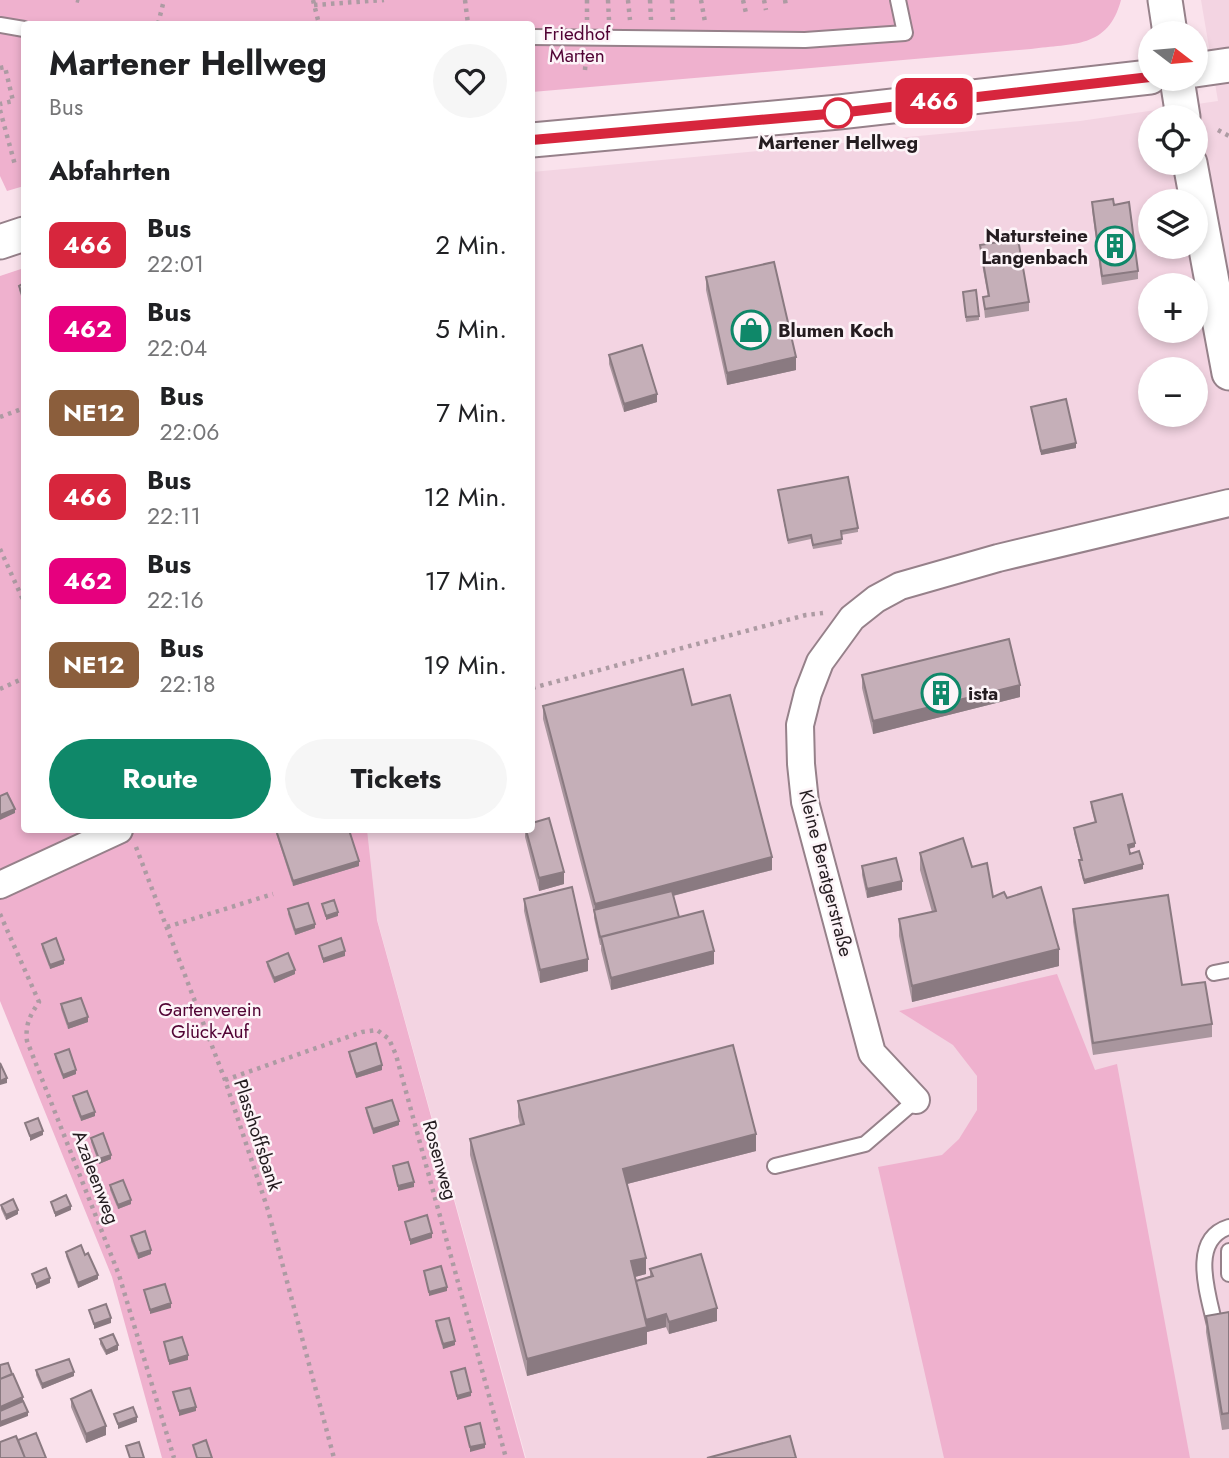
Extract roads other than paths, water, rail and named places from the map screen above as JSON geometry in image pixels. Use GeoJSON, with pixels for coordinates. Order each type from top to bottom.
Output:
{"type":"FeatureCollection","features":[{"type":"Feature","properties":{"kind":"street"},"geometry":{"type":"LineString","coordinates":[[1165,0],[1168,21]]}},
{"type":"Feature","properties":{"kind":"street"},"geometry":{"type":"LineString","coordinates":[[1208,68],[1229,65]]}},
{"type":"Feature","properties":{"kind":"street"},"geometry":{"type":"LineString","coordinates":[[535,140],[839,113],[1138,78]]}},
{"type":"Feature","properties":{"kind":"street"},"geometry":{"type":"LineString","coordinates":[[1192,175],[1229,373]]}},
{"type":"Feature","properties":{"kind":"street"},"geometry":{"type":"LineString","coordinates":[[0,242],[21,235]]}},
{"type":"Feature","properties":{"kind":"street","name":"Kleine Beratgerstraße"},"geometry":{"type":"LineString","coordinates":[[916,1100],[872,1053],[805,802],[800,725],[820,662],[852,618],[876,599],[900,586],[998,558],[1229,503]]}},
{"type":"Feature","properties":{"kind":"street"},"geometry":{"type":"LineString","coordinates":[[0,885],[126,836]]}},
{"type":"Feature","properties":{"kind":"lane"},"geometry":{"type":"LineString","coordinates":[[535,37],[791,40],[905,33],[898,0]]}},
{"type":"Feature","properties":{"kind":"lane"},"geometry":{"type":"LineString","coordinates":[[0,25],[21,28]]}},
{"type":"Feature","properties":{"kind":"lane"},"geometry":{"type":"LineString","coordinates":[[775,1166],[865,1144],[916,1100]]}},
{"type":"Feature","properties":{"kind":"lane"},"geometry":{"type":"LineString","coordinates":[[1216,1330],[1204,1252],[1211,1237],[1229,1227]]}},
{"type":"Feature","properties":{"kind":"lane"},"geometry":{"type":"LineString","coordinates":[[1229,1251],[1229,1274]]}},
{"type":"Feature","properties":{"kind":"place","name":"Martener Hellweg"},"geometry":{"type":"Point","coordinates":[838,113]}},
{"type":"Feature","properties":{"kind":"place","name":"Natursteine Langenbach"},"geometry":{"type":"Point","coordinates":[1115,246]}},
{"type":"Feature","properties":{"kind":"place","name":"Blumen Koch"},"geometry":{"type":"Point","coordinates":[751,330]}},
{"type":"Feature","properties":{"kind":"place","name":"ista"},"geometry":{"type":"Point","coordinates":[941,693]}},
{"type":"Feature","properties":{"kind":"park label","name":"Friedhof Marten"},"geometry":{"type":"Point","coordinates":[577,44]}},
{"type":"Feature","properties":{"kind":"park label","name":"Gartenverein Glück-Auf"},"geometry":{"type":"Point","coordinates":[210,1020]}}]}
